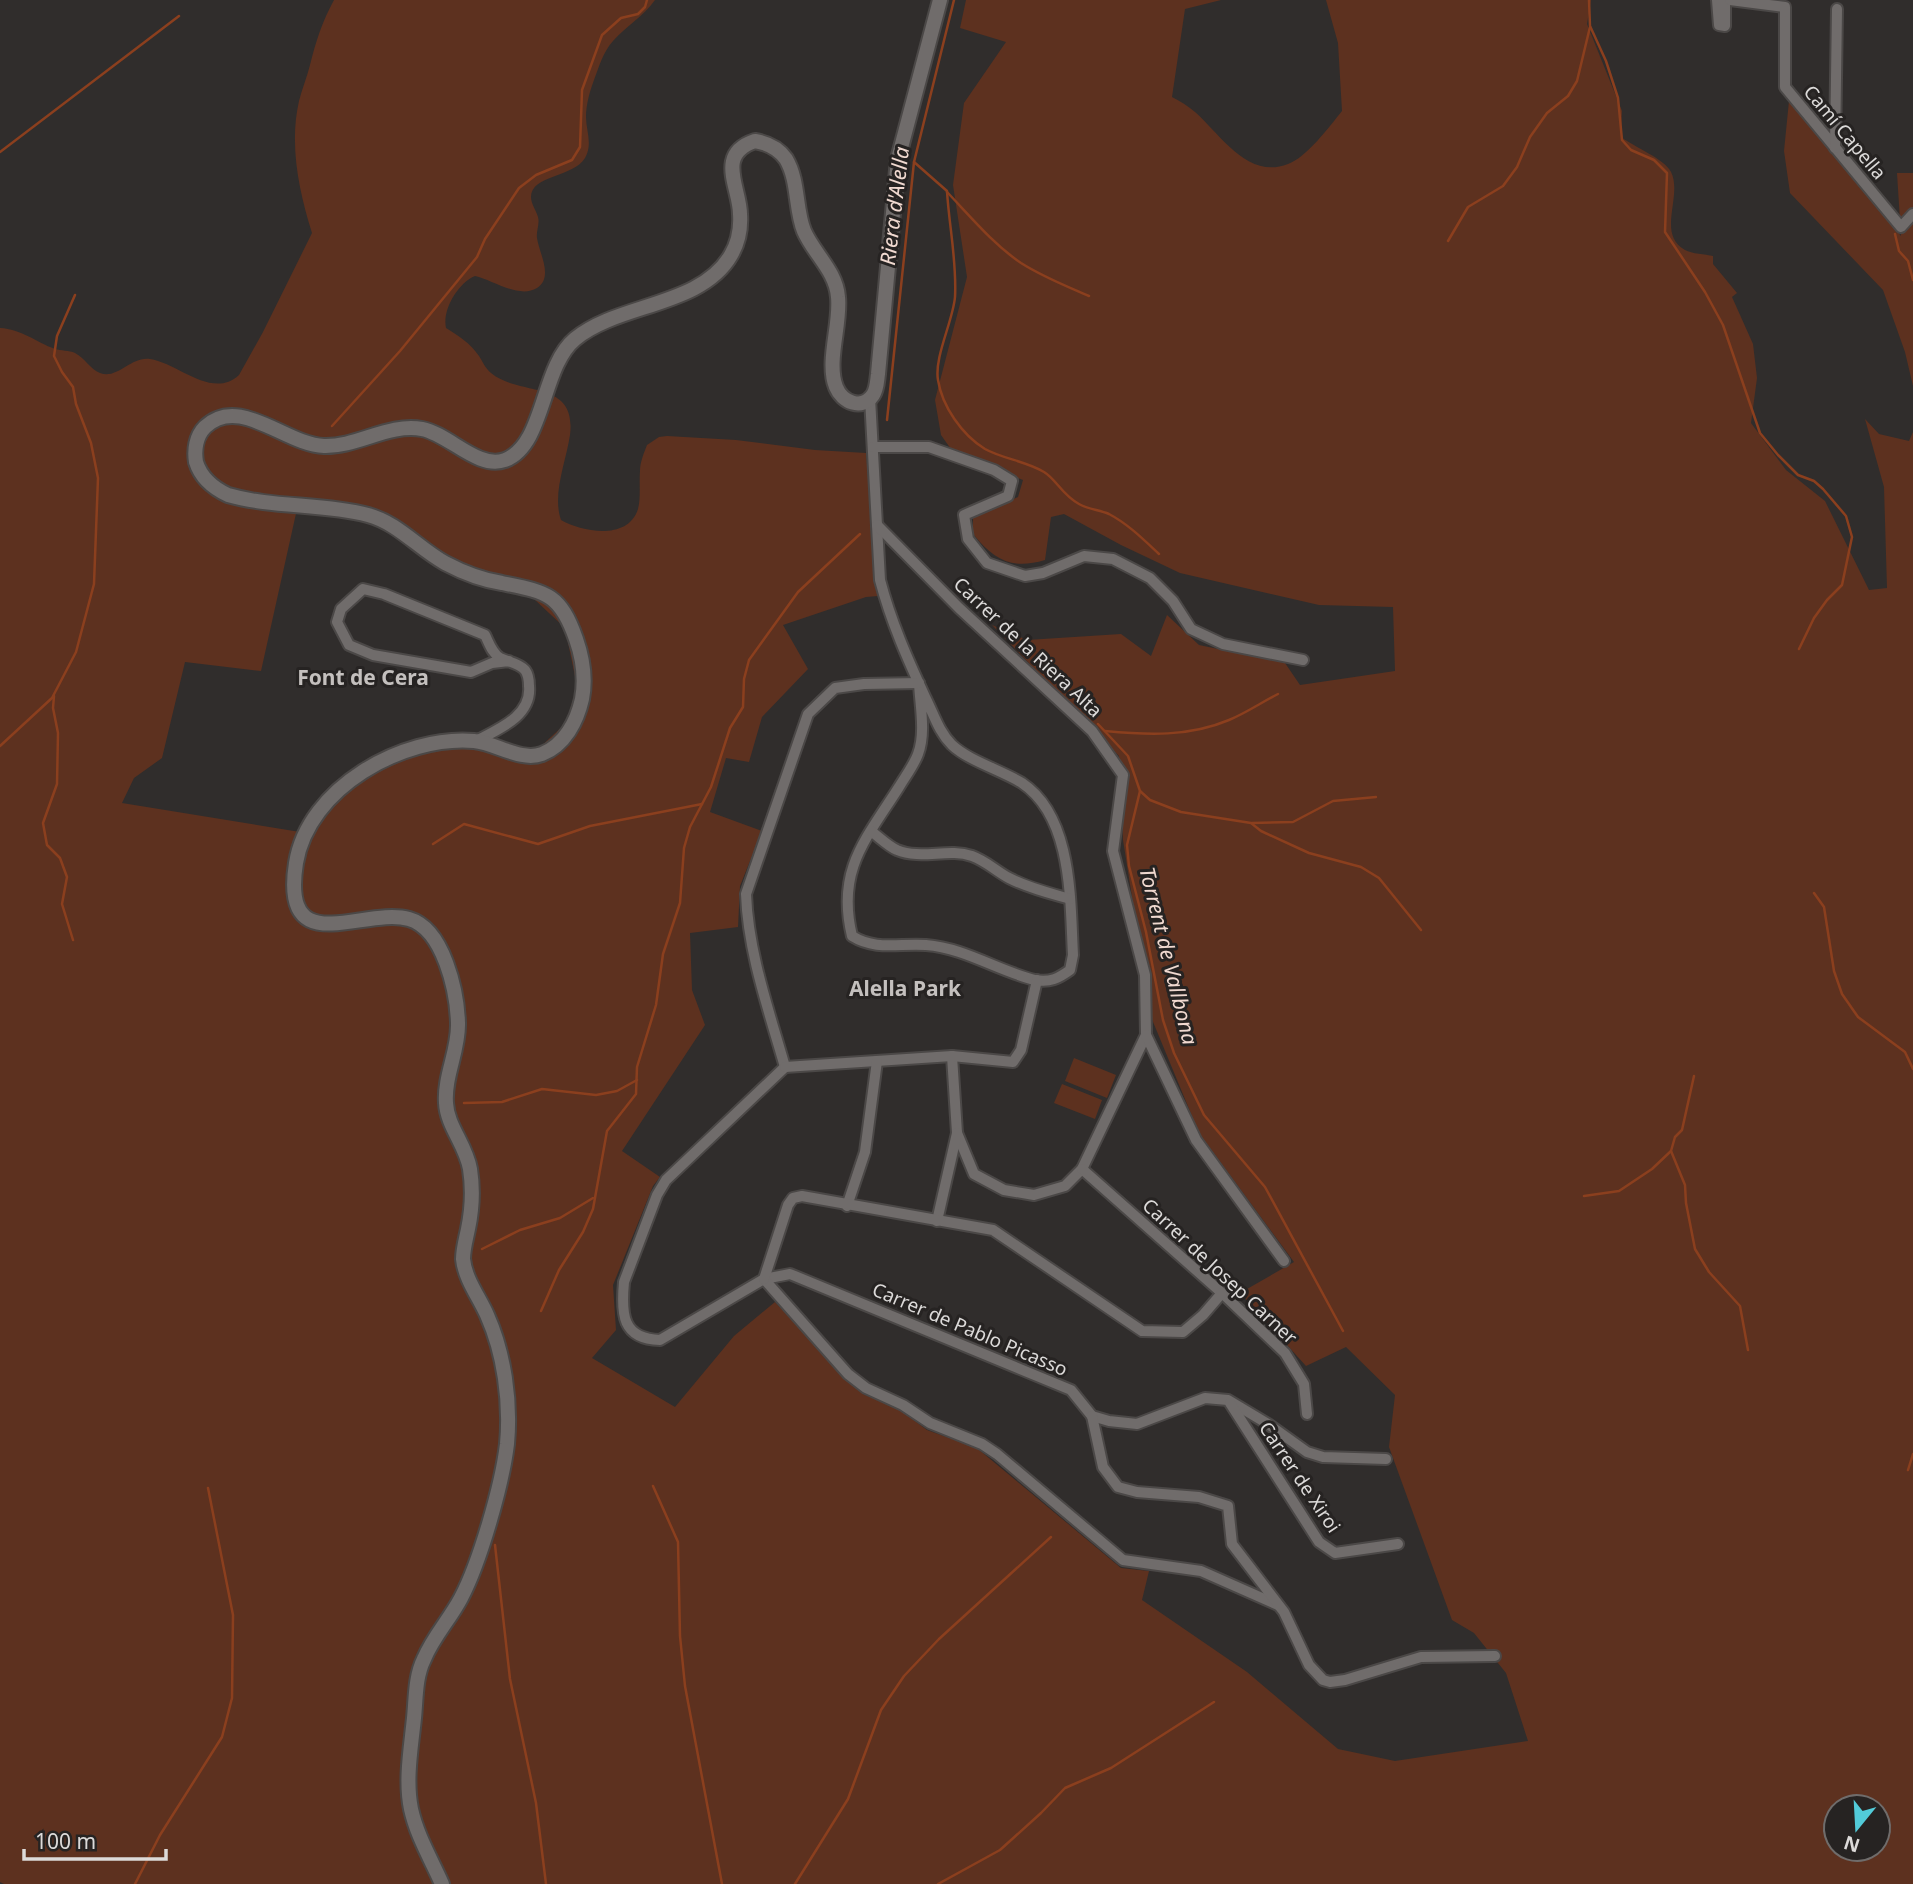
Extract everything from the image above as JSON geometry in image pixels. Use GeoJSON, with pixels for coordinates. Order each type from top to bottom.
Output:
{"type":"FeatureCollection","features":[{"type":"Feature","properties":{"kind":"main road"},"geometry":{"type":"LineString","coordinates":[[442,1884],[418,1832],[410,1803],[408,1784],[418,1676],[425,1656],[459,1602],[476,1563],[496,1491],[507,1434],[504,1378],[499,1349],[464,1264],[471,1211],[471,1176],[465,1147],[448,1118],[445,1101],[457,1039],[455,995],[440,950],[423,926],[402,917],[334,925],[316,923],[302,911],[296,899],[295,867],[302,841],[318,812],[370,766],[394,754],[455,741],[476,741],[534,756],[553,748],[568,734],[580,708],[584,672],[569,620],[559,604],[545,594],[531,588],[471,575],[443,562],[391,524],[378,518],[238,498],[220,491],[204,477],[197,462],[197,439],[207,425],[226,416],[245,417],[303,442],[324,446],[338,446],[402,430],[422,429],[448,439],[481,459],[498,462],[506,460],[526,443],[556,364],[569,345],[595,327],[700,285],[725,264],[739,235],[741,213],[733,180],[733,160],[743,147],[755,141],[773,147],[785,158],[794,180],[804,230],[830,271],[836,286],[839,305],[833,365],[834,385],[844,399],[864,401],[874,394],[878,374],[898,159],[940,0]]}},
{"type":"Feature","properties":{"kind":"street","name":"Camí Capella"},"geometry":{"type":"LineString","coordinates":[[1717,0],[1718,25],[1725,26],[1727,0],[1785,7],[1785,87],[1901,227],[1913,215]]}},
{"type":"Feature","properties":{"kind":"street"},"geometry":{"type":"LineString","coordinates":[[1835,148],[1837,9]]}},
{"type":"Feature","properties":{"kind":"street"},"geometry":{"type":"LineString","coordinates":[[864,401],[872,432],[880,580],[903,651],[919,683],[942,733],[954,747],[1024,784],[1046,808],[1059,838],[1067,865],[1073,955],[1070,970],[1056,980],[1037,981],[984,960],[927,945],[882,946],[864,943],[852,936],[846,914],[847,885],[856,855],[919,753],[922,730],[919,683]]}},
{"type":"Feature","properties":{"kind":"street"},"geometry":{"type":"LineString","coordinates":[[873,447],[929,447],[994,470],[1012,481],[1008,496],[964,514],[968,538],[986,563],[1025,576],[1043,573],[1084,556],[1113,559],[1150,578],[1173,601],[1191,629],[1223,644],[1303,660]]}},
{"type":"Feature","properties":{"kind":"street","name":"Carrer de la Riera Alta"},"geometry":{"type":"LineString","coordinates":[[877,525],[959,608],[1093,731],[1123,775],[1113,851],[1145,975],[1146,1035],[1082,1169]]}},
{"type":"Feature","properties":{"kind":"street"},"geometry":{"type":"LineString","coordinates":[[476,741],[501,728],[525,709],[530,699],[529,681],[525,671],[509,661],[499,657],[485,635],[384,594],[363,589],[341,609],[337,622],[349,645],[373,655],[471,672],[492,663],[509,661]]}},
{"type":"Feature","properties":{"kind":"street"},"geometry":{"type":"LineString","coordinates":[[785,1067],[760,976],[747,914],[746,894],[808,715],[835,688],[864,684],[919,683]]}},
{"type":"Feature","properties":{"kind":"street"},"geometry":{"type":"LineString","coordinates":[[871,831],[897,850],[924,855],[954,853],[971,856],[1038,891],[1070,899]]}},
{"type":"Feature","properties":{"kind":"street"},"geometry":{"type":"LineString","coordinates":[[1037,981],[1021,1050],[1013,1062],[952,1056],[785,1067],[666,1180],[657,1195],[624,1282],[626,1320],[631,1332],[644,1339],[660,1340],[764,1279],[788,1205],[793,1198],[802,1196],[993,1230],[1142,1331],[1183,1332],[1203,1315],[1222,1293]]}},
{"type":"Feature","properties":{"kind":"street"},"geometry":{"type":"LineString","coordinates":[[1146,1035],[1196,1140],[1284,1261]]}},
{"type":"Feature","properties":{"kind":"street"},"geometry":{"type":"LineString","coordinates":[[937,1221],[957,1133],[952,1056]]}},
{"type":"Feature","properties":{"kind":"street"},"geometry":{"type":"LineString","coordinates":[[847,1206],[865,1152],[877,1061]]}},
{"type":"Feature","properties":{"kind":"street"},"geometry":{"type":"LineString","coordinates":[[957,1133],[974,1174],[1004,1190],[1034,1195],[1065,1186],[1082,1169]]}},
{"type":"Feature","properties":{"kind":"street","name":"Carrer de Josep Carner"},"geometry":{"type":"LineString","coordinates":[[1082,1169],[1222,1293],[1285,1353],[1304,1384],[1307,1414]]}},
{"type":"Feature","properties":{"kind":"street","name":"Carrer de Pablo Picasso"},"geometry":{"type":"LineString","coordinates":[[764,1279],[790,1274],[1071,1390],[1092,1416]]}},
{"type":"Feature","properties":{"kind":"street"},"geometry":{"type":"LineString","coordinates":[[764,1279],[848,1374],[866,1388],[903,1405],[930,1423],[982,1444],[998,1454],[1123,1560],[1191,1568],[1278,1605]]}},
{"type":"Feature","properties":{"kind":"street"},"geometry":{"type":"LineString","coordinates":[[1386,1459],[1335,1458],[1307,1452],[1228,1400],[1205,1398],[1137,1424],[1092,1416],[1103,1467],[1118,1488],[1199,1497],[1228,1506],[1232,1544],[1290,1622],[1309,1665],[1316,1674],[1330,1682],[1421,1657],[1495,1656]]}},
{"type":"Feature","properties":{"kind":"street","name":"Carrer de Xiroi"},"geometry":{"type":"LineString","coordinates":[[1228,1400],[1319,1542],[1335,1553],[1398,1544]]}},
{"type":"Feature","properties":{"kind":"shaded area"},"geometry":{"type":"Polygon","coordinates":[[[334,0],[655,0],[613,41],[602,60],[587,102],[589,143],[585,158],[572,169],[545,180],[533,190],[531,200],[539,222],[537,238],[545,271],[542,283],[530,291],[522,291],[475,276],[457,291],[446,313],[446,328],[472,347],[491,373],[503,380],[556,397],[565,405],[570,417],[570,435],[559,489],[561,520],[592,530],[615,530],[625,526],[633,519],[638,509],[642,458],[647,445],[659,437],[736,440],[866,453],[878,596],[866,597],[783,625],[808,669],[762,717],[749,762],[726,758],[710,812],[762,831],[740,886],[738,927],[690,933],[692,990],[705,1025],[622,1151],[660,1177],[653,1186],[613,1285],[616,1330],[592,1358],[675,1407],[734,1336],[775,1302],[863,1394],[900,1410],[927,1430],[977,1448],[1121,1568],[1149,1571],[1142,1600],[1247,1672],[1338,1749],[1395,1761],[1528,1741],[1506,1673],[1474,1633],[1452,1620],[1389,1447],[1395,1395],[1346,1347],[1306,1366],[1240,1293],[1294,1262],[1199,1133],[1151,1017],[1123,840],[1119,756],[992,625],[1027,640],[1121,634],[1151,656],[1167,615],[1199,645],[1285,663],[1300,685],[1395,671],[1393,607],[1319,605],[1180,573],[1064,514],[1051,517],[1045,560],[1033,563],[1004,560],[988,550],[973,534],[973,517],[1018,497],[1023,480],[953,452],[941,435],[935,400],[967,277],[953,185],[964,103],[1006,42],[960,28],[966,0],[1221,0],[1185,9],[1172,97],[1195,112],[1236,153],[1260,166],[1274,167],[1295,161],[1317,141],[1342,111],[1338,43],[1326,0],[1591,0],[1587,24],[1622,111],[1621,137],[1668,167],[1674,182],[1672,234],[1685,250],[1713,256],[1713,264],[1737,293],[1732,297],[1753,344],[1757,378],[1751,423],[1786,470],[1825,501],[1869,590],[1887,588],[1884,487],[1865,419],[1879,434],[1909,441],[1913,432],[1913,1884],[0,1882],[0,328],[22,333],[55,349],[75,353],[100,373],[112,373],[137,361],[150,359],[206,382],[229,382],[239,375],[312,233],[297,168],[295,134],[299,101],[323,24],[334,0]],[[297,509],[261,671],[185,662],[162,758],[134,778],[122,803],[300,832],[383,754],[419,738],[538,749],[566,723],[577,686],[565,628],[533,598],[453,572],[370,520],[297,509]]]}},
{"type":"Feature","properties":{"kind":"shaded area"},"geometry":{"type":"Polygon","coordinates":[[[1789,101],[1901,236],[1897,173],[1913,173],[1913,386],[1905,352],[1883,290],[1790,193],[1784,151],[1789,101]]]}},
{"type":"Feature","properties":{"kind":"shaded area"},"geometry":{"type":"Polygon","coordinates":[[[1074,1058],[1116,1075],[1107,1098],[1065,1081],[1074,1058]]]}},
{"type":"Feature","properties":{"kind":"shaded area"},"geometry":{"type":"Polygon","coordinates":[[[1062,1084],[1102,1100],[1095,1119],[1054,1103],[1062,1084]]]}},
{"type":"Feature","properties":{"kind":"waterway"},"geometry":{"type":"LineString","coordinates":[[332,426],[400,351],[477,257],[485,239],[519,188],[536,175],[572,160],[580,147],[582,90],[602,35],[621,18],[638,14],[645,7],[647,0]]}},
{"type":"Feature","properties":{"kind":"waterway","name":"Riera d'Alella"},"geometry":{"type":"LineString","coordinates":[[887,420],[914,162],[954,0]]}},
{"type":"Feature","properties":{"kind":"waterway"},"geometry":{"type":"LineString","coordinates":[[1589,0],[1590,26],[1606,61],[1618,98],[1622,140],[1631,150],[1654,160],[1667,173],[1665,232],[1705,292],[1723,325],[1760,433],[1798,475],[1814,481],[1846,516],[1852,537],[1842,585],[1814,618],[1799,649]]}},
{"type":"Feature","properties":{"kind":"waterway"},"geometry":{"type":"LineString","coordinates":[[0,152],[179,16]]}},
{"type":"Feature","properties":{"kind":"waterway"},"geometry":{"type":"LineString","coordinates":[[1448,241],[1468,207],[1503,186],[1517,167],[1530,137],[1547,113],[1568,96],[1577,81],[1590,27]]}},
{"type":"Feature","properties":{"kind":"waterway"},"geometry":{"type":"LineString","coordinates":[[914,162],[947,191],[955,297],[941,350],[938,380],[954,419],[985,449],[1044,472],[1073,500],[1116,518],[1159,554]]}},
{"type":"Feature","properties":{"kind":"waterway"},"geometry":{"type":"LineString","coordinates":[[947,192],[982,229],[1021,263],[1089,296]]}},
{"type":"Feature","properties":{"kind":"waterway"},"geometry":{"type":"LineString","coordinates":[[1895,234],[1899,251],[1908,261],[1913,280]]}},
{"type":"Feature","properties":{"kind":"waterway"},"geometry":{"type":"LineString","coordinates":[[0,746],[52,698],[76,652],[94,584],[98,478],[91,443],[76,404],[73,387],[54,356],[57,336],[75,295]]}},
{"type":"Feature","properties":{"kind":"waterway"},"geometry":{"type":"LineString","coordinates":[[541,1311],[559,1270],[583,1232],[593,1209],[607,1131],[636,1094],[637,1067],[656,1005],[663,954],[680,903],[684,848],[690,827],[711,787],[730,728],[743,707],[744,679],[749,660],[798,592],[860,534]]}},
{"type":"Feature","properties":{"kind":"waterway"},"geometry":{"type":"LineString","coordinates":[[1105,731],[1152,734],[1214,726],[1278,694]]}},
{"type":"Feature","properties":{"kind":"waterway"},"geometry":{"type":"LineString","coordinates":[[54,696],[53,708],[58,733],[57,784],[43,823],[47,845],[60,858],[67,877],[62,904],[73,940]]}},
{"type":"Feature","properties":{"kind":"waterway","name":"Torrent de Vallbona"},"geometry":{"type":"LineString","coordinates":[[1098,724],[1128,756],[1140,791],[1127,845],[1129,866],[1146,932],[1163,1020],[1174,1053],[1204,1115],[1265,1187],[1343,1331]]}},
{"type":"Feature","properties":{"kind":"waterway"},"geometry":{"type":"LineString","coordinates":[[1140,791],[1150,800],[1181,812],[1251,823],[1261,831],[1309,853],[1361,867],[1379,878],[1421,930]]}},
{"type":"Feature","properties":{"kind":"waterway"},"geometry":{"type":"LineString","coordinates":[[1252,823],[1293,822],[1333,801],[1376,797]]}},
{"type":"Feature","properties":{"kind":"waterway"},"geometry":{"type":"LineString","coordinates":[[433,844],[464,824],[538,844],[590,826],[702,804]]}},
{"type":"Feature","properties":{"kind":"waterway"},"geometry":{"type":"LineString","coordinates":[[1814,893],[1824,907],[1834,971],[1842,994],[1858,1017],[1905,1052],[1913,1069]]}},
{"type":"Feature","properties":{"kind":"waterway"},"geometry":{"type":"LineString","coordinates":[[1694,1076],[1682,1130],[1675,1137],[1671,1151],[1685,1185],[1695,1249],[1709,1272],[1740,1306],[1748,1350]]}},
{"type":"Feature","properties":{"kind":"waterway"},"geometry":{"type":"LineString","coordinates":[[464,1103],[502,1102],[542,1089],[596,1095],[617,1091],[637,1080]]}},
{"type":"Feature","properties":{"kind":"waterway"},"geometry":{"type":"LineString","coordinates":[[1584,1196],[1619,1191],[1652,1169],[1671,1151]]}},
{"type":"Feature","properties":{"kind":"waterway"},"geometry":{"type":"LineString","coordinates":[[482,1249],[520,1230],[560,1218],[593,1198]]}},
{"type":"Feature","properties":{"kind":"waterway"},"geometry":{"type":"LineString","coordinates":[[1908,1470],[1913,1454]]}},
{"type":"Feature","properties":{"kind":"waterway"},"geometry":{"type":"LineString","coordinates":[[653,1486],[678,1542],[680,1636],[685,1686],[722,1884]]}},
{"type":"Feature","properties":{"kind":"waterway"},"geometry":{"type":"LineString","coordinates":[[135,1884],[160,1835],[222,1737],[232,1698],[233,1615],[208,1488]]}},
{"type":"Feature","properties":{"kind":"waterway"},"geometry":{"type":"LineString","coordinates":[[795,1884],[848,1799],[881,1710],[904,1676],[939,1639],[1051,1537]]}},
{"type":"Feature","properties":{"kind":"waterway"},"geometry":{"type":"LineString","coordinates":[[495,1545],[510,1679],[536,1803],[546,1884]]}},
{"type":"Feature","properties":{"kind":"waterway"},"geometry":{"type":"LineString","coordinates":[[938,1884],[1000,1850],[1065,1788],[1111,1768],[1214,1702]]}},
{"type":"Feature","properties":{"kind":"district","name":"Font de Cera"},"geometry":{"type":"Point","coordinates":[363,678]}},
{"type":"Feature","properties":{"kind":"district","name":"Alella Park"},"geometry":{"type":"Point","coordinates":[905,989]}}]}
